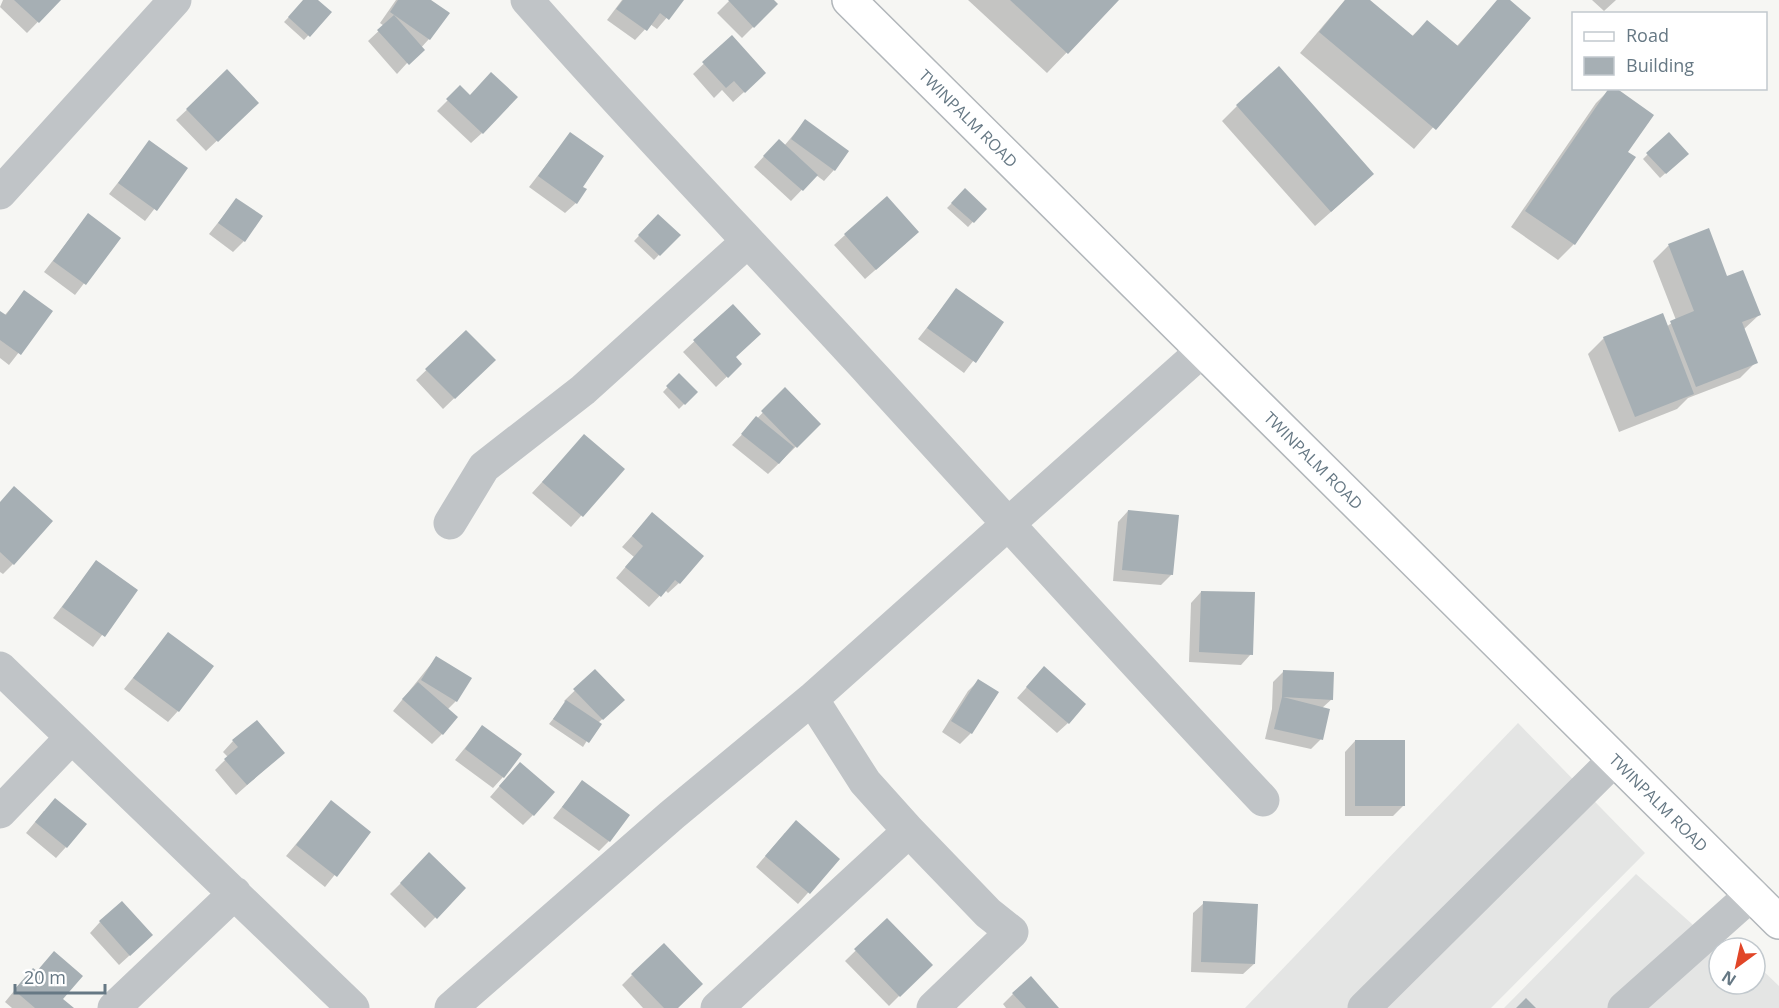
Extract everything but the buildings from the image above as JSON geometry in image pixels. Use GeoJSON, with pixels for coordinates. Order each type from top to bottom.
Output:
{"type":"FeatureCollection","features":[{"type":"Feature","properties":{"kind":"main road","name":"TWINPALM ROAD"},"geometry":{"type":"LineString","coordinates":[[849,0],[1779,922]]}},
{"type":"Feature","properties":{"kind":"street"},"geometry":{"type":"LineString","coordinates":[[0,193],[175,0]]}},
{"type":"Feature","properties":{"kind":"street"},"geometry":{"type":"LineString","coordinates":[[527,0],[631,118],[1263,800]]}},
{"type":"Feature","properties":{"kind":"street"},"geometry":{"type":"LineString","coordinates":[[450,523],[484,467],[583,390],[747,242]]}},
{"type":"Feature","properties":{"kind":"street"},"geometry":{"type":"LineString","coordinates":[[451,1008],[672,816],[812,699],[1202,351]]}},
{"type":"Feature","properties":{"kind":"street"},"geometry":{"type":"LineString","coordinates":[[0,668],[70,738],[235,892],[353,1008]]}},
{"type":"Feature","properties":{"kind":"street"},"geometry":{"type":"LineString","coordinates":[[812,699],[866,782],[909,831],[988,913],[1012,932],[933,1008]]}},
{"type":"Feature","properties":{"kind":"street"},"geometry":{"type":"LineString","coordinates":[[0,812],[70,738]]}},
{"type":"Feature","properties":{"kind":"street"},"geometry":{"type":"LineString","coordinates":[[1364,1008],[1614,760]]}},
{"type":"Feature","properties":{"kind":"street"},"geometry":{"type":"LineString","coordinates":[[717,1008],[909,831]]}},
{"type":"Feature","properties":{"kind":"street"},"geometry":{"type":"LineString","coordinates":[[114,1008],[235,892]]}},
{"type":"Feature","properties":{"kind":"street"},"geometry":{"type":"LineString","coordinates":[[1624,1008],[1752,894]]}},
{"type":"Feature","properties":{"kind":"shaded area"},"geometry":{"type":"Polygon","coordinates":[[[1518,723],[1645,853],[1491,1008],[1245,1008],[1518,723]]]}},
{"type":"Feature","properties":{"kind":"shaded area"},"geometry":{"type":"Polygon","coordinates":[[[1636,874],[1692,924],[1707,942],[1707,996],[1767,996],[1767,974],[1779,986],[1779,1008],[1504,1008],[1636,874]]]}}]}
